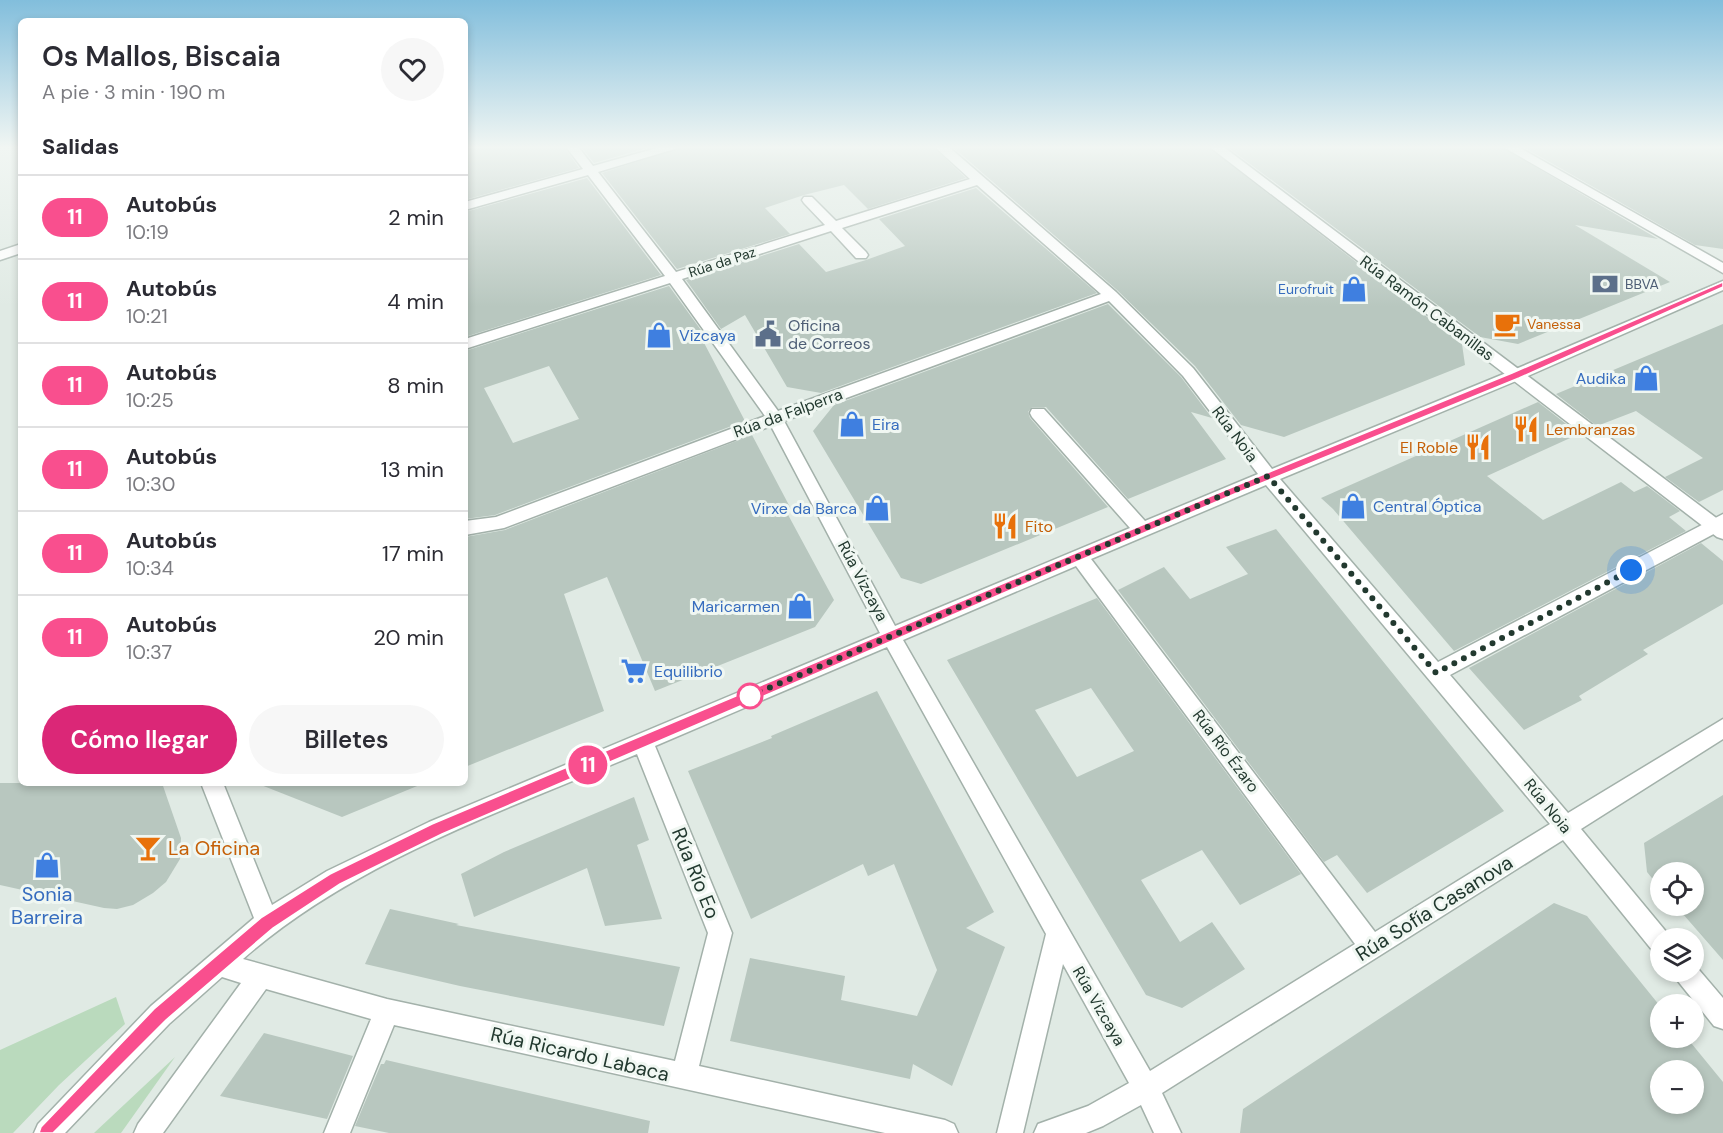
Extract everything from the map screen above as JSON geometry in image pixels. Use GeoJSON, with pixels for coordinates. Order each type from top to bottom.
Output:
{"type":"FeatureCollection","features":[{"type":"Feature","properties":{"kind":"street"},"geometry":{"type":"LineString","coordinates":[[468,205],[483,201]]}},
{"type":"Feature","properties":{"kind":"street","name":"Rúa Vizcaya"},"geometry":{"type":"LineString","coordinates":[[612,201],[673,278],[775,418],[891,636],[1146,1088],[1168,1133]]}},
{"type":"Feature","properties":{"kind":"street"},"geometry":{"type":"LineString","coordinates":[[809,201],[861,255]]}},
{"type":"Feature","properties":{"kind":"street","name":"Rúa da Paz"},"geometry":{"type":"LineString","coordinates":[[468,344],[912,201]]}},
{"type":"Feature","properties":{"kind":"street","name":"Rúa Noia"},"geometry":{"type":"LineString","coordinates":[[1002,201],[1111,295],[1188,372],[1268,476],[1650,930]]}},
{"type":"Feature","properties":{"kind":"street","name":"Rúa Ramón Cabanillas"},"geometry":{"type":"LineString","coordinates":[[1286,201],[1720,526]]}},
{"type":"Feature","properties":{"kind":"street"},"geometry":{"type":"LineString","coordinates":[[1604,201],[1723,269]]}},
{"type":"Feature","properties":{"kind":"street"},"geometry":{"type":"LineString","coordinates":[[0,256],[18,249]]}},
{"type":"Feature","properties":{"kind":"street"},"geometry":{"type":"LineString","coordinates":[[47,1133],[160,1015],[267,922],[335,879],[437,829],[1268,476],[1516,375],[1723,285]]}},
{"type":"Feature","properties":{"kind":"street","name":"Rúa da Falperra"},"geometry":{"type":"LineString","coordinates":[[468,528],[498,523],[775,418],[1111,295]]}},
{"type":"Feature","properties":{"kind":"street"},"geometry":{"type":"LineString","coordinates":[[1038,413],[1142,530]]}},
{"type":"Feature","properties":{"kind":"street"},"geometry":{"type":"LineString","coordinates":[[1436,673],[1720,526]]}},
{"type":"Feature","properties":{"kind":"street","name":"Rúa Río Ézaro"},"geometry":{"type":"LineString","coordinates":[[1078,556],[1372,947]]}},
{"type":"Feature","properties":{"kind":"street","name":"Rúa Sofía Casanova"},"geometry":{"type":"LineString","coordinates":[[1146,1088],[1723,728]]}},
{"type":"Feature","properties":{"kind":"street","name":"Rúa Río Eo"},"geometry":{"type":"LineString","coordinates":[[643,742],[720,933],[684,1077]]}},
{"type":"Feature","properties":{"kind":"street"},"geometry":{"type":"LineString","coordinates":[[213,786],[267,922]]}},
{"type":"Feature","properties":{"kind":"street"},"geometry":{"type":"LineString","coordinates":[[1010,1133],[1058,933]]}},
{"type":"Feature","properties":{"kind":"street","name":"Rúa Ricardo Labaca"},"geometry":{"type":"LineString","coordinates":[[218,964],[387,1011],[945,1133]]}},
{"type":"Feature","properties":{"kind":"street"},"geometry":{"type":"LineString","coordinates":[[147,1133],[261,976]]}},
{"type":"Feature","properties":{"kind":"street"},"geometry":{"type":"LineString","coordinates":[[1693,982],[1723,1017]]}},
{"type":"Feature","properties":{"kind":"street"},"geometry":{"type":"LineString","coordinates":[[337,1133],[387,1011]]}},
{"type":"Feature","properties":{"kind":"street"},"geometry":{"type":"LineString","coordinates":[[1047,1133],[1094,1117],[1146,1088]]}},
{"type":"Feature","properties":{"kind":"green space"},"geometry":{"type":"Polygon","coordinates":[[[116,997],[125,1024],[59,1085],[13,1133],[0,1133],[0,1050],[116,997]]]}},
{"type":"Feature","properties":{"kind":"green space"},"geometry":{"type":"Polygon","coordinates":[[[175,1057],[121,1133],[94,1133],[175,1057]]]}},
{"type":"Feature","properties":{"kind":"building"},"geometry":{"type":"Polygon","coordinates":[[[505,201],[604,201],[661,275],[468,336],[468,211],[505,201]]]}},
{"type":"Feature","properties":{"kind":"building"},"geometry":{"type":"Polygon","coordinates":[[[624,201],[786,201],[765,208],[790,234],[677,269],[624,201]]]}},
{"type":"Feature","properties":{"kind":"building"},"geometry":{"type":"Polygon","coordinates":[[[860,201],[894,201],[868,209],[860,201]]]}},
{"type":"Feature","properties":{"kind":"building"},"geometry":{"type":"Polygon","coordinates":[[[936,201],[991,201],[1097,293],[821,393],[787,387],[745,315],[721,329],[686,280],[799,244],[826,272],[905,246],[879,219],[936,201]]]}},
{"type":"Feature","properties":{"kind":"building"},"geometry":{"type":"Polygon","coordinates":[[[1015,201],[1277,201],[1462,344],[1465,365],[1284,437],[1241,425],[1195,366],[1117,290],[1015,201]]]}},
{"type":"Feature","properties":{"kind":"building"},"geometry":{"type":"Polygon","coordinates":[[[1299,201],[1593,201],[1658,239],[1575,225],[1670,282],[1518,344],[1480,337],[1299,201]]]}},
{"type":"Feature","properties":{"kind":"building"},"geometry":{"type":"Polygon","coordinates":[[[1618,201],[1723,201],[1723,249],[1695,245],[1618,201]]]}},
{"type":"Feature","properties":{"kind":"building"},"geometry":{"type":"Polygon","coordinates":[[[669,286],[706,337],[702,339],[745,421],[495,515],[468,519],[468,350],[669,286]],[[549,366],[484,388],[513,443],[579,419],[549,366]]]}},
{"type":"Feature","properties":{"kind":"building"},"geometry":{"type":"Polygon","coordinates":[[[1108,304],[1181,377],[1212,418],[1191,412],[1226,459],[1128,499],[1046,407],[1032,407],[1028,412],[1030,418],[1108,507],[921,584],[901,578],[813,431],[834,405],[1108,304]]]}},
{"type":"Feature","properties":{"kind":"building"},"geometry":{"type":"Polygon","coordinates":[[[1723,324],[1723,490],[1699,502],[1665,477],[1703,458],[1636,411],[1597,426],[1556,394],[1723,324]]]}},
{"type":"Feature","properties":{"kind":"building"},"geometry":{"type":"Polygon","coordinates":[[[1538,402],[1579,434],[1487,476],[1543,520],[1621,482],[1634,492],[1647,486],[1680,511],[1669,517],[1686,531],[1454,651],[1333,509],[1321,498],[1538,402]]]}},
{"type":"Feature","properties":{"kind":"building"},"geometry":{"type":"Polygon","coordinates":[[[752,435],[791,509],[786,511],[834,600],[815,627],[655,691],[607,577],[564,594],[604,711],[468,766],[468,536],[505,530],[752,435]]]}},
{"type":"Feature","properties":{"kind":"building"},"geometry":{"type":"Polygon","coordinates":[[[1276,529],[1504,811],[1367,893],[1337,855],[1324,862],[1118,590],[1164,567],[1190,599],[1248,574],[1226,547],[1276,529]]]}},
{"type":"Feature","properties":{"kind":"building"},"geometry":{"type":"Polygon","coordinates":[[[1701,543],[1723,561],[1723,604],[1643,650],[1648,654],[1579,696],[1582,700],[1524,730],[1469,668],[1701,543]]]}},
{"type":"Feature","properties":{"kind":"building"},"geometry":{"type":"Polygon","coordinates":[[[1097,598],[1301,874],[1240,905],[1202,850],[1141,880],[1180,942],[1212,922],[1245,969],[1182,1008],[1146,995],[947,660],[1097,598]],[[1091,688],[1035,710],[1077,777],[1134,751],[1091,688]]]}},
{"type":"Feature","properties":{"kind":"building"},"geometry":{"type":"Polygon","coordinates":[[[877,691],[994,912],[966,928],[1005,947],[952,1086],[913,1064],[910,1079],[730,1041],[750,958],[845,976],[841,1000],[917,1016],[937,970],[894,864],[868,876],[863,864],[751,919],[688,771],[772,738],[771,736],[877,691]]]}},
{"type":"Feature","properties":{"kind":"building"},"geometry":{"type":"Polygon","coordinates":[[[0,783],[18,783],[18,786],[163,786],[181,838],[180,859],[166,882],[153,893],[133,905],[117,909],[0,885],[0,783]]]}},
{"type":"Feature","properties":{"kind":"building"},"geometry":{"type":"Polygon","coordinates":[[[264,786],[417,786],[342,817],[264,786]]]}},
{"type":"Feature","properties":{"kind":"building"},"geometry":{"type":"Polygon","coordinates":[[[1723,795],[1723,960],[1704,938],[1704,928],[1695,928],[1685,916],[1704,916],[1704,862],[1650,862],[1650,876],[1647,872],[1644,843],[1723,795]]]}},
{"type":"Feature","properties":{"kind":"building"},"geometry":{"type":"Polygon","coordinates":[[[634,797],[649,840],[637,845],[662,919],[605,926],[587,868],[474,917],[461,874],[504,852],[634,797]]]}},
{"type":"Feature","properties":{"kind":"building"},"geometry":{"type":"Polygon","coordinates":[[[1554,903],[1587,916],[1650,994],[1650,1048],[1695,1048],[1723,1082],[1723,1133],[1240,1133],[1243,1109],[1554,903]]]}},
{"type":"Feature","properties":{"kind":"building"},"geometry":{"type":"Polygon","coordinates":[[[390,909],[459,924],[456,925],[680,967],[664,1026],[460,986],[365,964],[390,909]]]}},
{"type":"Feature","properties":{"kind":"building"},"geometry":{"type":"Polygon","coordinates":[[[264,1033],[353,1056],[327,1119],[220,1096],[264,1033]]]}},
{"type":"Feature","properties":{"kind":"building"},"geometry":{"type":"Polygon","coordinates":[[[386,1060],[650,1121],[648,1133],[389,1133],[355,1126],[381,1064],[384,1064],[386,1060]]]}},
{"type":"Feature","properties":{"kind":"bus line","name":"11"},"geometry":{"type":"LineString","coordinates":[[47,1133],[160,1015],[267,922],[335,879],[437,829],[1234,490],[1516,375],[1723,285]]}},
{"type":"Feature","properties":{"kind":"place","name":"BBVA"},"geometry":{"type":"Point","coordinates":[1605,284]}},
{"type":"Feature","properties":{"kind":"place","name":"Eurofruit"},"geometry":{"type":"Point","coordinates":[1354,289]}},
{"type":"Feature","properties":{"kind":"place","name":"Vanessa"},"geometry":{"type":"Point","coordinates":[1507,324]}},
{"type":"Feature","properties":{"kind":"place","name":"Oficina de Correos"},"geometry":{"type":"Point","coordinates":[768,334]}},
{"type":"Feature","properties":{"kind":"place","name":"Vizcaya"},"geometry":{"type":"Point","coordinates":[659,335]}},
{"type":"Feature","properties":{"kind":"place","name":"Audika"},"geometry":{"type":"Point","coordinates":[1646,378]}},
{"type":"Feature","properties":{"kind":"place","name":"Eira"},"geometry":{"type":"Point","coordinates":[852,424]}},
{"type":"Feature","properties":{"kind":"place","name":"Lembranzas"},"geometry":{"type":"Point","coordinates":[1526,429]}},
{"type":"Feature","properties":{"kind":"place","name":"El Roble"},"geometry":{"type":"Point","coordinates":[1478,447]}},
{"type":"Feature","properties":{"kind":"place","name":"Central Óptica"},"geometry":{"type":"Point","coordinates":[1353,506]}},
{"type":"Feature","properties":{"kind":"place","name":"Virxe da Barca"},"geometry":{"type":"Point","coordinates":[877,508]}},
{"type":"Feature","properties":{"kind":"place","name":"Fito"},"geometry":{"type":"Point","coordinates":[1005,526]}},
{"type":"Feature","properties":{"kind":"place","name":"Maricarmen"},"geometry":{"type":"Point","coordinates":[800,606]}},
{"type":"Feature","properties":{"kind":"place","name":"Equilibrio"},"geometry":{"type":"Point","coordinates":[634,671]}},
{"type":"Feature","properties":{"kind":"place","name":"La Oficina"},"geometry":{"type":"Point","coordinates":[148,848]}},
{"type":"Feature","properties":{"kind":"place","name":"Sonia Barreira"},"geometry":{"type":"Point","coordinates":[47,865]}},
{"type":"Feature","properties":{"kind":"route"},"geometry":{"type":"LineString","coordinates":[[750,696],[1268,476],[1436,673],[1631,570]]}}]}
